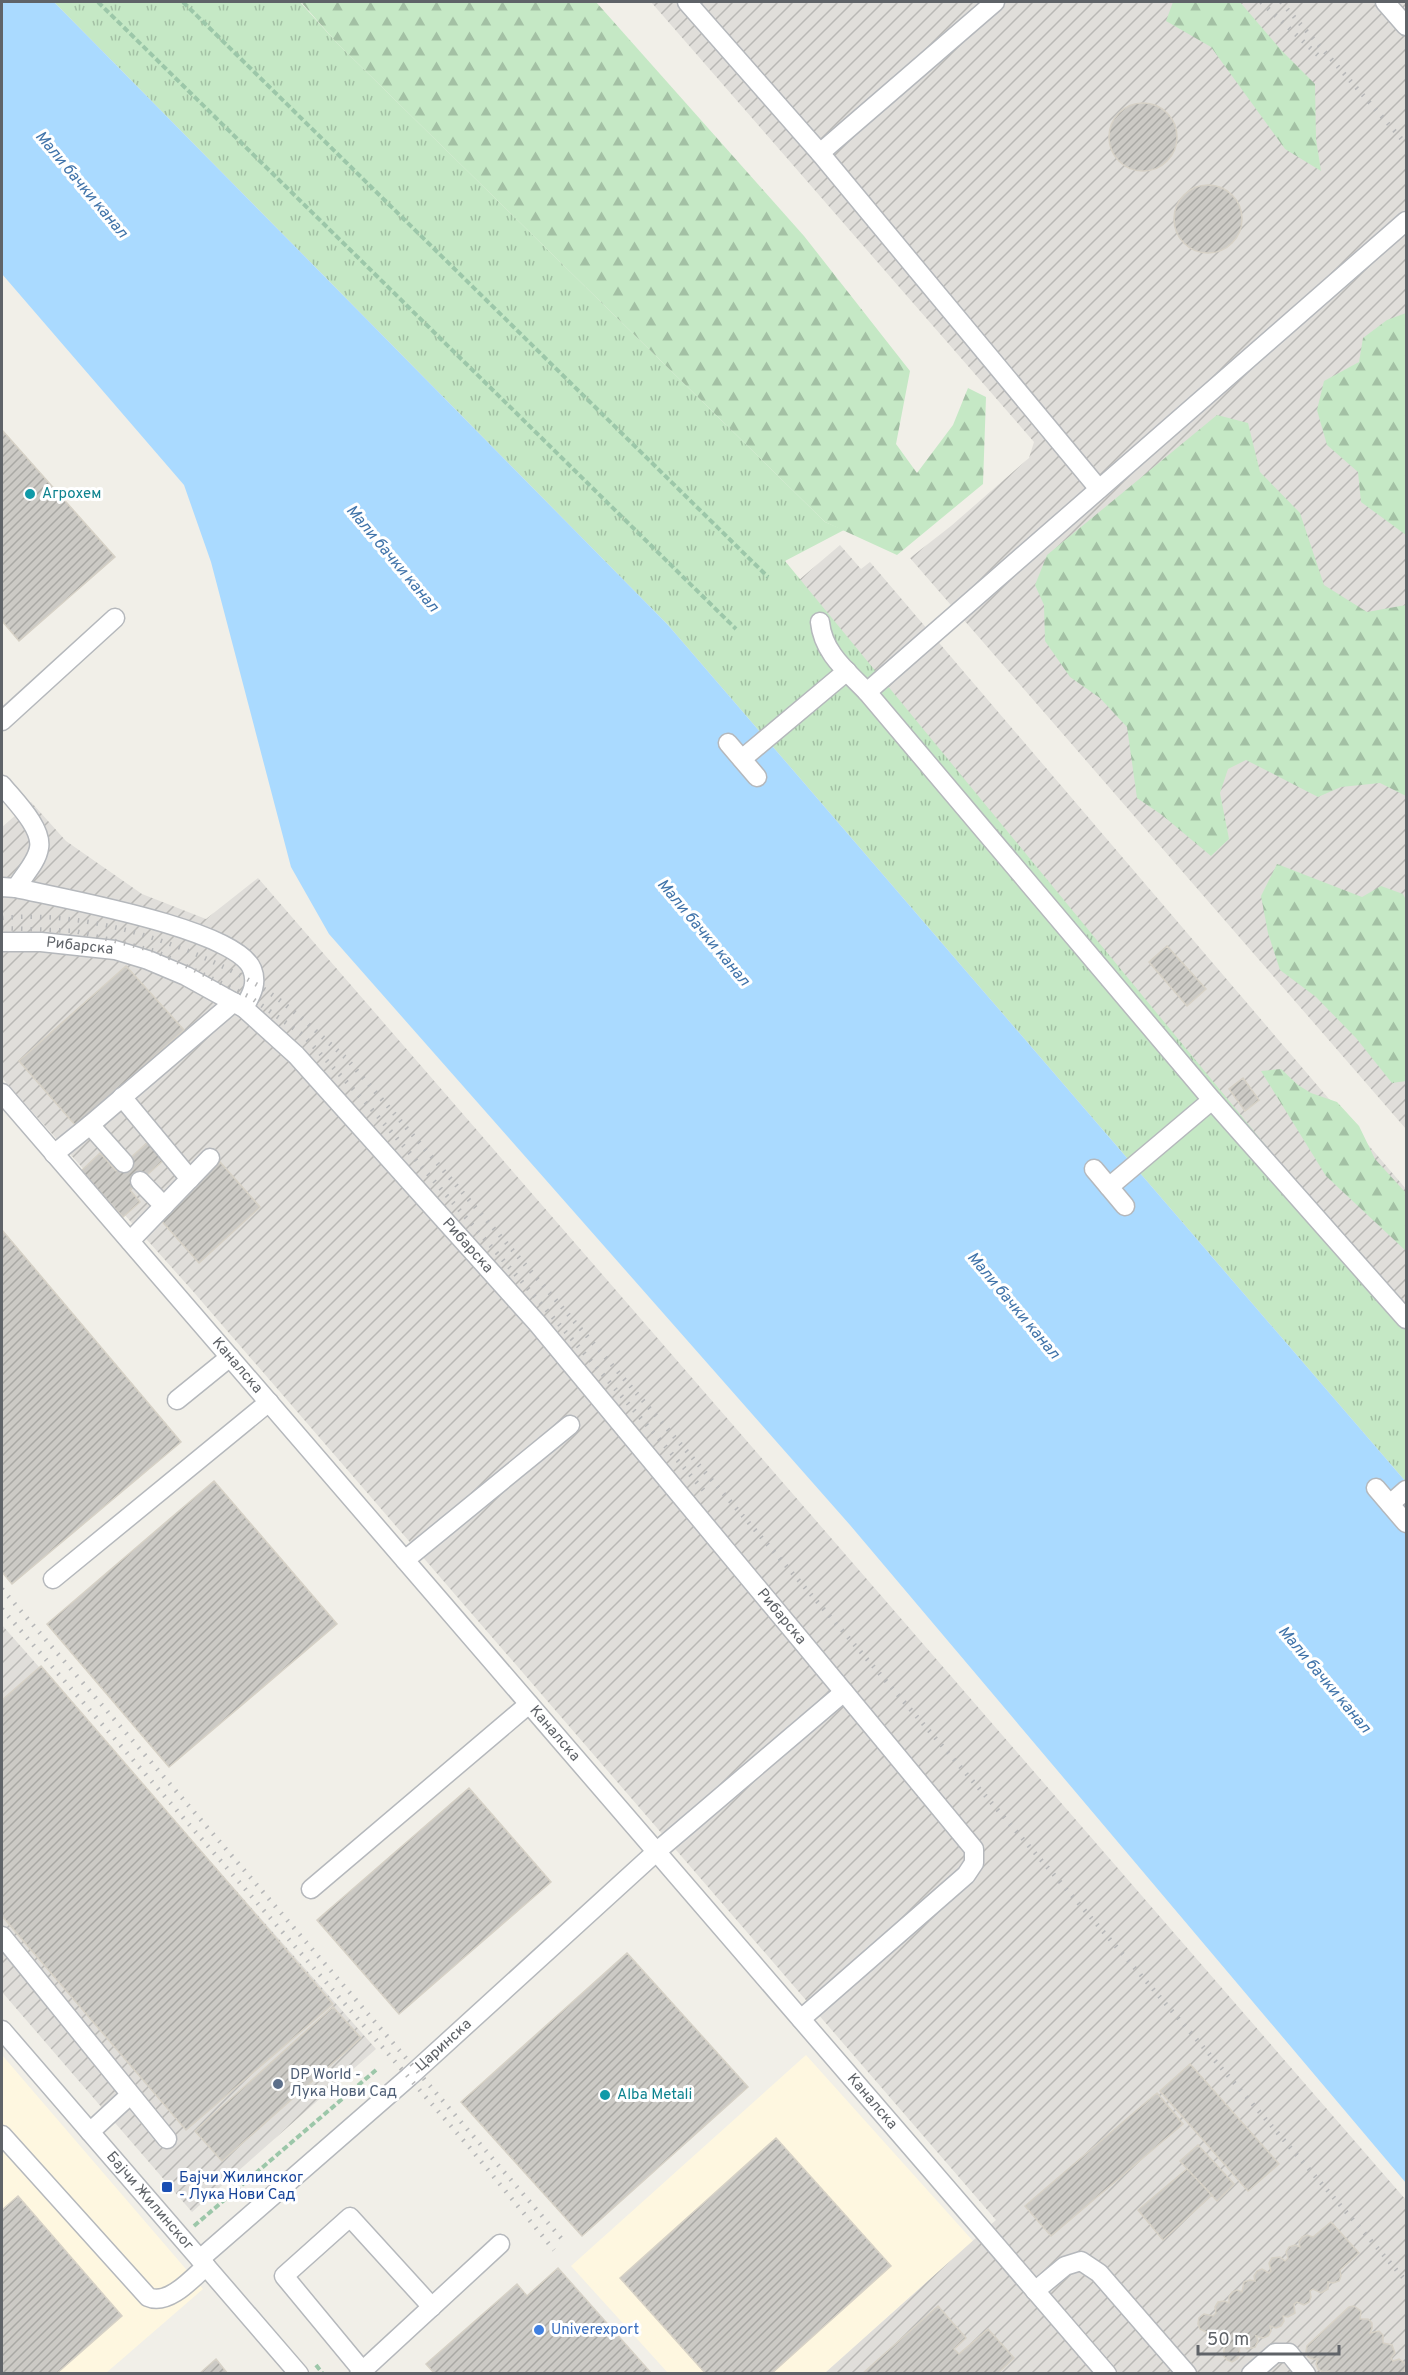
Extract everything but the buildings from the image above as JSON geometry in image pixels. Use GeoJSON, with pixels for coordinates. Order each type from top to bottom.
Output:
{"type":"FeatureCollection","features":[{"type":"Feature","properties":{"kind":"street"},"geometry":{"type":"LineString","coordinates":[[687,2],[820,153],[1099,489]]}},
{"type":"Feature","properties":{"kind":"street"},"geometry":{"type":"LineString","coordinates":[[820,153],[995,2]]}},
{"type":"Feature","properties":{"kind":"street"},"geometry":{"type":"LineString","coordinates":[[1386,2],[1407,26]]}},
{"type":"Feature","properties":{"kind":"street"},"geometry":{"type":"LineString","coordinates":[[867,692],[1407,221]]}},
{"type":"Feature","properties":{"kind":"street"},"geometry":{"type":"LineString","coordinates":[[2,721],[115,618]]}},
{"type":"Feature","properties":{"kind":"street"},"geometry":{"type":"LineString","coordinates":[[820,622],[821,634],[830,653],[867,692],[1212,1100],[1407,1319]]}},
{"type":"Feature","properties":{"kind":"street"},"geometry":{"type":"LineString","coordinates":[[742,759],[848,671]]}},
{"type":"Feature","properties":{"kind":"street"},"geometry":{"type":"LineString","coordinates":[[728,743],[757,777]]}},
{"type":"Feature","properties":{"kind":"street"},"geometry":{"type":"LineString","coordinates":[[2,785],[22,810],[37,832],[39,839],[37,855],[9,888],[168,922],[204,936],[231,950],[252,967],[255,983],[239,1005],[54,1154]]}},
{"type":"Feature","properties":{"kind":"street","name":"Рибарска"},"geometry":{"type":"LineString","coordinates":[[2,942],[41,942],[115,950],[186,976],[239,1005],[296,1055],[537,1323],[974,1849],[974,1863],[966,1875],[801,2019]]}},
{"type":"Feature","properties":{"kind":"street","name":"Каналска"},"geometry":{"type":"LineString","coordinates":[[2,1093],[1105,2373]]}},
{"type":"Feature","properties":{"kind":"street"},"geometry":{"type":"LineString","coordinates":[[122,1097],[190,1179]]}},
{"type":"Feature","properties":{"kind":"street"},"geometry":{"type":"LineString","coordinates":[[1109,1187],[1212,1100]]}},
{"type":"Feature","properties":{"kind":"street"},"geometry":{"type":"LineString","coordinates":[[90,1125],[124,1163]]}},
{"type":"Feature","properties":{"kind":"street"},"geometry":{"type":"LineString","coordinates":[[130,1241],[210,1158]]}},
{"type":"Feature","properties":{"kind":"street"},"geometry":{"type":"LineString","coordinates":[[1094,1169],[1125,1206]]}},
{"type":"Feature","properties":{"kind":"street"},"geometry":{"type":"LineString","coordinates":[[140,1181],[164,1206]]}},
{"type":"Feature","properties":{"kind":"street"},"geometry":{"type":"LineString","coordinates":[[177,1400],[230,1357]]}},
{"type":"Feature","properties":{"kind":"street"},"geometry":{"type":"LineString","coordinates":[[52,1579],[269,1402]]}},
{"type":"Feature","properties":{"kind":"street"},"geometry":{"type":"LineString","coordinates":[[405,1560],[570,1425]]}},
{"type":"Feature","properties":{"kind":"street"},"geometry":{"type":"LineString","coordinates":[[1376,1488],[1406,1523]]}},
{"type":"Feature","properties":{"kind":"street"},"geometry":{"type":"LineString","coordinates":[[1390,1504],[1407,1490]]}},
{"type":"Feature","properties":{"kind":"street","name":"Царинска"},"geometry":{"type":"LineString","coordinates":[[2,2135],[148,2297],[154,2300],[167,2297],[656,1852],[844,1692]]}},
{"type":"Feature","properties":{"kind":"street"},"geometry":{"type":"LineString","coordinates":[[311,1889],[529,1704]]}},
{"type":"Feature","properties":{"kind":"street"},"geometry":{"type":"LineString","coordinates":[[2,1936],[167,2139]]}},
{"type":"Feature","properties":{"kind":"street","name":"Бајчи Жилинског"},"geometry":{"type":"LineString","coordinates":[[2,2030],[299,2373]]}},
{"type":"Feature","properties":{"kind":"street"},"geometry":{"type":"LineString","coordinates":[[90,2132],[130,2096]]}},
{"type":"Feature","properties":{"kind":"street"},"geometry":{"type":"LineString","coordinates":[[432,2307],[350,2217],[284,2276],[362,2372],[500,2244]]}},
{"type":"Feature","properties":{"kind":"street"},"geometry":{"type":"LineString","coordinates":[[1035,2291],[1065,2266],[1081,2261],[1099,2272],[1187,2373]]}},
{"type":"Feature","properties":{"kind":"street"},"geometry":{"type":"LineString","coordinates":[[1251,2373],[1275,2353],[1289,2353],[1306,2373]]}},
{"type":"Feature","properties":{"kind":"path"},"geometry":{"type":"LineString","coordinates":[[98,2],[736,629]]}},
{"type":"Feature","properties":{"kind":"path"},"geometry":{"type":"LineString","coordinates":[[183,2],[768,577]]}},
{"type":"Feature","properties":{"kind":"path"},"geometry":{"type":"LineString","coordinates":[[193,2226],[376,2070]]}},
{"type":"Feature","properties":{"kind":"shaded area"},"geometry":{"type":"Polygon","coordinates":[[[651,2],[1406,2],[1406,1129],[910,558],[951,526],[1029,458],[1034,442],[651,2]]]}},
{"type":"Feature","properties":{"kind":"shaded area"},"geometry":{"type":"Polygon","coordinates":[[[840,545],[861,569],[870,562],[1406,1189],[1406,1327],[765,609],[840,545]]]}},
{"type":"Feature","properties":{"kind":"shaded area"},"geometry":{"type":"Polygon","coordinates":[[[31,802],[66,841],[142,894],[206,919],[258,878],[1406,2200],[1406,2373],[825,2373],[996,2220],[191,1289],[2,1078],[2,827],[31,802]]]}},
{"type":"Feature","properties":{"kind":"shaded area"},"geometry":{"type":"Polygon","coordinates":[[[2,1625],[376,2049],[192,2212],[2,1992],[2,1625]]]}},
{"type":"Feature","properties":{"kind":"shaded area"},"geometry":{"type":"Polygon","coordinates":[[[2,2055],[203,2289],[106,2373],[2,2373],[2,2055]]]}},
{"type":"Feature","properties":{"kind":"shaded area"},"geometry":{"type":"Polygon","coordinates":[[[806,2055],[973,2241],[825,2373],[668,2373],[571,2266],[806,2055]]]}},
{"type":"Feature","properties":{"kind":"green space"},"geometry":{"type":"Polygon","coordinates":[[[54,2],[300,2],[336,42],[825,522],[844,530],[785,561],[1406,1316],[1406,1482],[668,625],[54,2]]]}},
{"type":"Feature","properties":{"kind":"green space"},"geometry":{"type":"Polygon","coordinates":[[[301,2],[596,2],[804,236],[910,371],[896,444],[917,473],[953,425],[968,388],[986,397],[983,484],[897,555],[825,522],[336,42],[301,2]]]}},
{"type":"Feature","properties":{"kind":"green space"},"geometry":{"type":"Polygon","coordinates":[[[1173,2],[1240,2],[1281,50],[1315,84],[1316,139],[1321,171],[1285,149],[1211,47],[1166,21],[1173,2]]]}},
{"type":"Feature","properties":{"kind":"green space"},"geometry":{"type":"Polygon","coordinates":[[[1406,313],[1406,535],[1361,502],[1358,472],[1327,445],[1317,410],[1324,381],[1359,362],[1363,338],[1387,320],[1406,313]]]}},
{"type":"Feature","properties":{"kind":"green space"},"geometry":{"type":"Polygon","coordinates":[[[1217,415],[1248,423],[1260,472],[1300,513],[1324,585],[1367,612],[1406,605],[1406,796],[1380,783],[1341,787],[1318,797],[1246,760],[1228,769],[1220,793],[1229,839],[1211,856],[1162,815],[1137,798],[1127,727],[1100,698],[1070,677],[1045,641],[1044,605],[1035,585],[1047,555],[1217,415]]]}},
{"type":"Feature","properties":{"kind":"green space"},"geometry":{"type":"Polygon","coordinates":[[[1277,864],[1362,897],[1381,886],[1403,894],[1406,900],[1406,1081],[1392,1083],[1356,1038],[1316,997],[1280,970],[1268,933],[1261,896],[1277,864]]]}},
{"type":"Feature","properties":{"kind":"green space"},"geometry":{"type":"Polygon","coordinates":[[[1281,1069],[1298,1085],[1311,1093],[1337,1102],[1359,1126],[1375,1159],[1406,1193],[1406,1251],[1326,1176],[1261,1071],[1281,1069]]]}},
{"type":"Feature","properties":{"kind":"water","name":"Мали бачки канал"},"geometry":{"type":"Polygon","coordinates":[[[2,2],[54,2],[668,625],[1406,1482],[1406,2183],[850,1525],[329,934],[291,867],[211,562],[184,485],[2,274],[2,2]]]}},
{"type":"Feature","properties":{"kind":"railway"},"geometry":{"type":"LineString","coordinates":[[1261,2],[1322,59]]}},
{"type":"Feature","properties":{"kind":"railway"},"geometry":{"type":"LineString","coordinates":[[1281,2],[1406,144]]}},
{"type":"Feature","properties":{"kind":"railway"},"geometry":{"type":"LineString","coordinates":[[2,918],[67,919],[100,924],[164,942],[195,954],[266,990],[290,1008],[346,1058],[1406,2281]]}},
{"type":"Feature","properties":{"kind":"railway"},"geometry":{"type":"LineString","coordinates":[[2,928],[75,931],[155,951],[250,997],[303,1035],[367,1104],[706,1493]]}},
{"type":"Feature","properties":{"kind":"railway"},"geometry":{"type":"LineString","coordinates":[[2,1589],[561,2238]]}},
{"type":"Feature","properties":{"kind":"railway"},"geometry":{"type":"LineString","coordinates":[[2,1609],[470,2148],[554,2250]]}},
{"type":"Feature","properties":{"kind":"place","name":"Агрохем"},"geometry":{"type":"Point","coordinates":[30,494]}},
{"type":"Feature","properties":{"kind":"place","name":"DP World - Лука Нови Сад"},"geometry":{"type":"Point","coordinates":[278,2084]}},
{"type":"Feature","properties":{"kind":"place","name":"Alba Metali"},"geometry":{"type":"Point","coordinates":[605,2095]}},
{"type":"Feature","properties":{"kind":"place","name":"Бајчи Жилинског - Лука Нови Сад"},"geometry":{"type":"Point","coordinates":[167,2187]}},
{"type":"Feature","properties":{"kind":"place","name":"Univerexport"},"geometry":{"type":"Point","coordinates":[539,2330]}}]}
